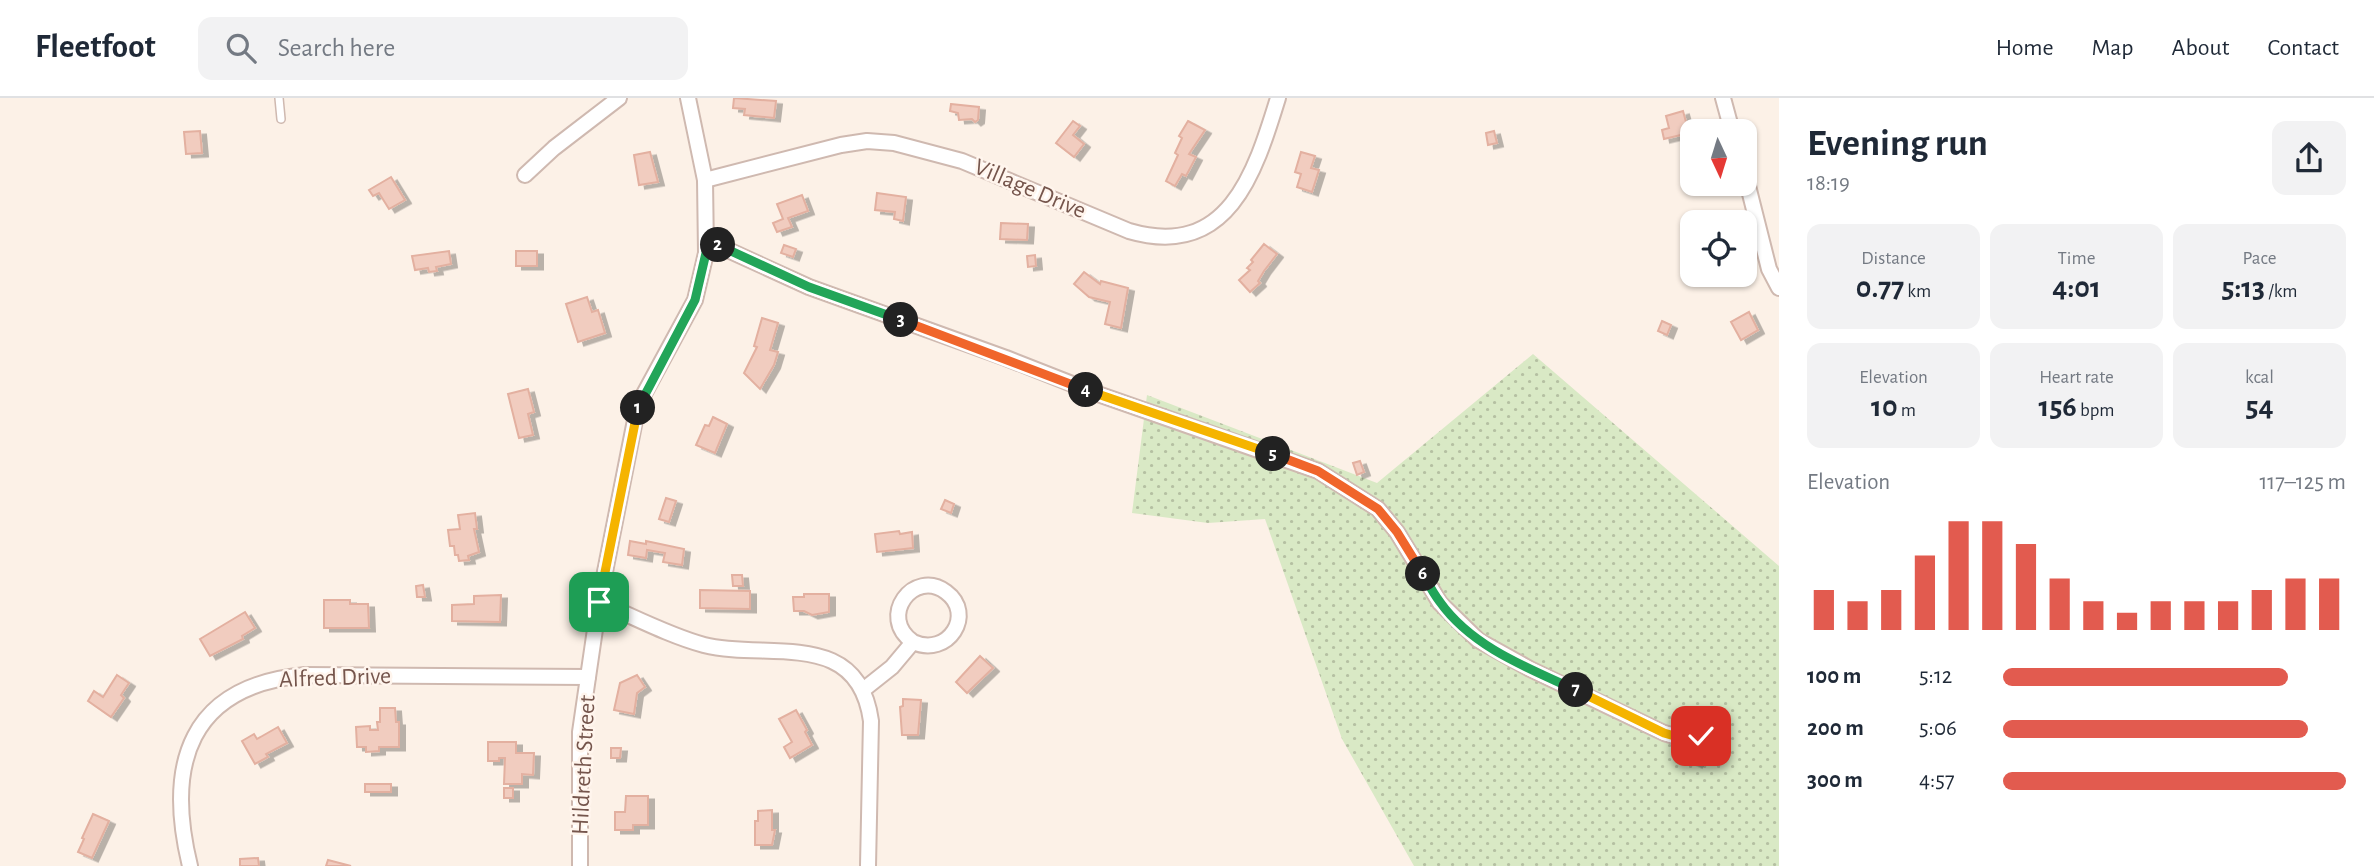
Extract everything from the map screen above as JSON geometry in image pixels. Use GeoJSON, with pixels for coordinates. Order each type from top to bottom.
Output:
{"type":"FeatureCollection","features":[{"type":"Feature","properties":{"kind":"street"},"geometry":{"type":"LineString","coordinates":[[524,175],[619,98]]}},
{"type":"Feature","properties":{"kind":"street","name":"Hildreth Street"},"geometry":{"type":"LineString","coordinates":[[580,866],[580,732],[599,602],[638,405],[695,300],[706,253],[705,180],[688,98]]}},
{"type":"Feature","properties":{"kind":"street","name":"Village Drive"},"geometry":{"type":"LineString","coordinates":[[705,180],[841,145],[867,141],[894,143],[962,161],[1129,231],[1172,237],[1207,225],[1235,202],[1250,177],[1278,98]]}},
{"type":"Feature","properties":{"kind":"street"},"geometry":{"type":"LineString","coordinates":[[1723,98],[1729,119]]}},
{"type":"Feature","properties":{"kind":"street"},"geometry":{"type":"LineString","coordinates":[[1751,196],[1769,269],[1779,288]]}},
{"type":"Feature","properties":{"kind":"street"},"geometry":{"type":"LineString","coordinates":[[706,240],[809,287],[1106,397],[1318,471],[1378,509],[1397,532],[1440,603],[1478,640],[1530,669],[1664,733],[1692,741],[1709,732],[1716,716]]}},
{"type":"Feature","properties":{"kind":"street"},"geometry":{"type":"LineString","coordinates":[[921,587],[934,587],[946,592],[957,608],[958,621],[954,633],[944,642],[932,646],[913,642],[903,634],[898,622],[899,608],[905,597],[921,587]]}},
{"type":"Feature","properties":{"kind":"street"},"geometry":{"type":"LineString","coordinates":[[599,602],[700,644],[733,650],[798,651],[816,654],[843,668],[863,690],[869,704],[871,721],[867,866]]}},
{"type":"Feature","properties":{"kind":"street"},"geometry":{"type":"LineString","coordinates":[[863,690],[892,667],[913,642]]}},
{"type":"Feature","properties":{"kind":"street","name":"Alfred Drive"},"geometry":{"type":"LineString","coordinates":[[190,866],[180,811],[186,756],[192,740],[211,714],[229,698],[247,688],[274,679],[305,675],[588,677]]}},
{"type":"Feature","properties":{"kind":"lane"},"geometry":{"type":"LineString","coordinates":[[279,98],[281,119]]}},
{"type":"Feature","properties":{"kind":"green space"},"geometry":{"type":"Polygon","coordinates":[[[1533,354],[1779,566],[1779,866],[1414,866],[1342,739],[1265,519],[1208,523],[1132,513],[1147,395],[1377,483],[1533,354]]]}},
{"type":"Feature","properties":{"kind":"building"},"geometry":{"type":"Polygon","coordinates":[[[734,98],[776,101],[774,118],[744,115],[745,109],[733,108],[734,98]]]}},
{"type":"Feature","properties":{"kind":"building"},"geometry":{"type":"Polygon","coordinates":[[[951,104],[979,107],[978,120],[959,120],[958,113],[950,111],[951,104]]]}},
{"type":"Feature","properties":{"kind":"building"},"geometry":{"type":"Polygon","coordinates":[[[1683,111],[1685,119],[1680,119],[1680,135],[1664,139],[1662,130],[1669,128],[1666,116],[1683,111]]]}},
{"type":"Feature","properties":{"kind":"building"},"geometry":{"type":"Polygon","coordinates":[[[1073,121],[1080,126],[1073,135],[1084,144],[1074,157],[1056,143],[1073,121]]]}},
{"type":"Feature","properties":{"kind":"building"},"geometry":{"type":"Polygon","coordinates":[[[1188,121],[1205,130],[1189,154],[1196,157],[1186,176],[1182,174],[1175,186],[1166,181],[1178,155],[1175,153],[1182,138],[1179,136],[1188,121]]]}},
{"type":"Feature","properties":{"kind":"building"},"geometry":{"type":"Polygon","coordinates":[[[200,131],[202,153],[186,154],[184,132],[200,131]]]}},
{"type":"Feature","properties":{"kind":"building"},"geometry":{"type":"Polygon","coordinates":[[[1494,131],[1497,143],[1488,145],[1486,133],[1494,131]]]}},
{"type":"Feature","properties":{"kind":"building"},"geometry":{"type":"Polygon","coordinates":[[[650,152],[658,182],[639,185],[634,155],[650,152]]]}},
{"type":"Feature","properties":{"kind":"building"},"geometry":{"type":"Polygon","coordinates":[[[1301,152],[1315,156],[1311,168],[1319,170],[1312,192],[1297,187],[1301,174],[1295,172],[1301,152]]]}},
{"type":"Feature","properties":{"kind":"building"},"geometry":{"type":"Polygon","coordinates":[[[391,177],[405,200],[389,209],[379,193],[373,196],[369,190],[391,177]]]}},
{"type":"Feature","properties":{"kind":"building"},"geometry":{"type":"Polygon","coordinates":[[[877,193],[906,197],[903,221],[894,219],[895,212],[875,210],[877,193]]]}},
{"type":"Feature","properties":{"kind":"building"},"geometry":{"type":"Polygon","coordinates":[[[802,195],[808,211],[788,218],[792,227],[777,232],[773,223],[783,219],[777,204],[802,195]]]}},
{"type":"Feature","properties":{"kind":"building"},"geometry":{"type":"Polygon","coordinates":[[[1001,223],[1028,224],[1027,240],[1000,239],[1001,223]]]}},
{"type":"Feature","properties":{"kind":"building"},"geometry":{"type":"Polygon","coordinates":[[[1264,244],[1277,254],[1258,281],[1260,283],[1250,292],[1239,280],[1250,270],[1247,268],[1253,262],[1251,260],[1264,244]]]}},
{"type":"Feature","properties":{"kind":"building"},"geometry":{"type":"Polygon","coordinates":[[[784,245],[796,249],[793,257],[781,253],[784,245]]]}},
{"type":"Feature","properties":{"kind":"building"},"geometry":{"type":"Polygon","coordinates":[[[449,251],[451,264],[436,267],[437,271],[429,272],[428,268],[415,270],[412,256],[449,251]]]}},
{"type":"Feature","properties":{"kind":"building"},"geometry":{"type":"Polygon","coordinates":[[[516,251],[537,251],[537,266],[516,266],[516,251]]]}},
{"type":"Feature","properties":{"kind":"building"},"geometry":{"type":"Polygon","coordinates":[[[1035,255],[1036,266],[1028,267],[1027,256],[1035,255]]]}},
{"type":"Feature","properties":{"kind":"building"},"geometry":{"type":"Polygon","coordinates":[[[1084,272],[1100,284],[1101,281],[1128,288],[1121,328],[1105,324],[1110,302],[1089,297],[1074,284],[1084,272]]]}},
{"type":"Feature","properties":{"kind":"building"},"geometry":{"type":"Polygon","coordinates":[[[587,297],[592,312],[598,310],[605,333],[578,342],[566,304],[587,297]]]}},
{"type":"Feature","properties":{"kind":"building"},"geometry":{"type":"Polygon","coordinates":[[[1749,312],[1758,330],[1741,340],[1731,322],[1749,312]]]}},
{"type":"Feature","properties":{"kind":"building"},"geometry":{"type":"Polygon","coordinates":[[[762,318],[778,323],[770,350],[778,352],[760,389],[744,373],[757,347],[754,346],[762,318]]]}},
{"type":"Feature","properties":{"kind":"building"},"geometry":{"type":"Polygon","coordinates":[[[1662,321],[1671,325],[1667,335],[1658,331],[1662,321]]]}},
{"type":"Feature","properties":{"kind":"building"},"geometry":{"type":"Polygon","coordinates":[[[528,389],[534,412],[528,414],[533,435],[519,438],[508,394],[528,389]]]}},
{"type":"Feature","properties":{"kind":"building"},"geometry":{"type":"Polygon","coordinates":[[[713,417],[727,424],[715,453],[696,445],[705,425],[709,426],[713,417]]]}},
{"type":"Feature","properties":{"kind":"building"},"geometry":{"type":"Polygon","coordinates":[[[1360,461],[1364,472],[1357,475],[1353,463],[1360,461]]]}},
{"type":"Feature","properties":{"kind":"building"},"geometry":{"type":"Polygon","coordinates":[[[666,498],[676,501],[669,522],[659,519],[666,498]]]}},
{"type":"Feature","properties":{"kind":"building"},"geometry":{"type":"Polygon","coordinates":[[[945,500],[954,504],[951,513],[941,509],[945,500]]]}},
{"type":"Feature","properties":{"kind":"building"},"geometry":{"type":"Polygon","coordinates":[[[475,513],[477,529],[474,529],[479,552],[468,556],[469,560],[459,561],[454,546],[450,546],[448,530],[460,529],[458,515],[475,513]]]}},
{"type":"Feature","properties":{"kind":"building"},"geometry":{"type":"Polygon","coordinates":[[[899,531],[900,534],[912,532],[913,548],[877,552],[875,534],[899,531]]]}},
{"type":"Feature","properties":{"kind":"building"},"geometry":{"type":"Polygon","coordinates":[[[630,541],[646,544],[646,541],[684,549],[682,565],[663,562],[665,553],[647,550],[646,558],[628,555],[630,541]]]}},
{"type":"Feature","properties":{"kind":"building"},"geometry":{"type":"Polygon","coordinates":[[[732,575],[742,575],[743,586],[733,586],[732,575]]]}},
{"type":"Feature","properties":{"kind":"building"},"geometry":{"type":"Polygon","coordinates":[[[423,585],[425,597],[417,597],[416,586],[423,585]]]}},
{"type":"Feature","properties":{"kind":"building"},"geometry":{"type":"Polygon","coordinates":[[[700,590],[750,591],[750,609],[700,608],[700,590]]]}},
{"type":"Feature","properties":{"kind":"building"},"geometry":{"type":"Polygon","coordinates":[[[804,594],[829,594],[829,612],[812,615],[804,611],[794,611],[793,597],[804,597],[804,594]]]}},
{"type":"Feature","properties":{"kind":"building"},"geometry":{"type":"Polygon","coordinates":[[[501,595],[500,622],[452,621],[452,605],[474,604],[474,596],[501,595]]]}},
{"type":"Feature","properties":{"kind":"building"},"geometry":{"type":"Polygon","coordinates":[[[324,600],[350,600],[350,604],[368,604],[369,628],[324,628],[324,600]]]}},
{"type":"Feature","properties":{"kind":"building"},"geometry":{"type":"Polygon","coordinates":[[[245,612],[255,628],[242,636],[243,639],[210,656],[200,639],[245,612]]]}},
{"type":"Feature","properties":{"kind":"building"},"geometry":{"type":"Polygon","coordinates":[[[980,656],[993,668],[967,693],[956,682],[980,656]]]}},
{"type":"Feature","properties":{"kind":"building"},"geometry":{"type":"Polygon","coordinates":[[[117,675],[129,683],[121,695],[124,698],[111,717],[88,701],[94,691],[103,697],[117,675]]]}},
{"type":"Feature","properties":{"kind":"building"},"geometry":{"type":"Polygon","coordinates":[[[637,675],[645,687],[637,693],[634,714],[614,710],[620,683],[637,675]]]}},
{"type":"Feature","properties":{"kind":"building"},"geometry":{"type":"Polygon","coordinates":[[[903,699],[921,700],[918,735],[902,735],[900,707],[903,706],[903,699]]]}},
{"type":"Feature","properties":{"kind":"building"},"geometry":{"type":"Polygon","coordinates":[[[380,708],[395,708],[396,722],[399,722],[399,747],[379,747],[379,751],[366,752],[366,747],[357,747],[356,727],[370,726],[370,730],[378,730],[380,708]]]}},
{"type":"Feature","properties":{"kind":"building"},"geometry":{"type":"Polygon","coordinates":[[[796,710],[812,745],[790,758],[784,747],[792,742],[779,719],[796,710]]]}},
{"type":"Feature","properties":{"kind":"building"},"geometry":{"type":"Polygon","coordinates":[[[278,727],[287,743],[266,754],[268,757],[255,764],[242,741],[254,734],[257,739],[278,727]]]}},
{"type":"Feature","properties":{"kind":"building"},"geometry":{"type":"Polygon","coordinates":[[[488,742],[516,742],[516,753],[534,753],[533,775],[522,774],[522,784],[504,784],[505,758],[488,761],[488,742]]]}},
{"type":"Feature","properties":{"kind":"building"},"geometry":{"type":"Polygon","coordinates":[[[1688,746],[1701,752],[1696,764],[1683,758],[1688,746]]]}},
{"type":"Feature","properties":{"kind":"building"},"geometry":{"type":"Polygon","coordinates":[[[611,748],[621,748],[620,758],[611,758],[611,748]]]}},
{"type":"Feature","properties":{"kind":"building"},"geometry":{"type":"Polygon","coordinates":[[[365,784],[391,784],[391,792],[365,792],[365,784]]]}},
{"type":"Feature","properties":{"kind":"building"},"geometry":{"type":"Polygon","coordinates":[[[504,788],[513,788],[513,798],[504,798],[504,788]]]}},
{"type":"Feature","properties":{"kind":"building"},"geometry":{"type":"Polygon","coordinates":[[[626,796],[648,796],[648,825],[633,825],[633,830],[615,830],[615,812],[625,812],[626,796]]]}},
{"type":"Feature","properties":{"kind":"building"},"geometry":{"type":"Polygon","coordinates":[[[772,810],[772,830],[775,830],[772,845],[755,845],[755,821],[758,821],[758,811],[772,810]]]}},
{"type":"Feature","properties":{"kind":"building"},"geometry":{"type":"Polygon","coordinates":[[[93,814],[109,821],[92,858],[78,852],[93,814]]]}},
{"type":"Feature","properties":{"kind":"building"},"geometry":{"type":"Polygon","coordinates":[[[258,858],[259,866],[240,866],[240,859],[258,858]]]}},
{"type":"Feature","properties":{"kind":"building"},"geometry":{"type":"Polygon","coordinates":[[[328,860],[351,866],[326,866],[328,860]]]}},
{"type":"Feature","properties":{"kind":"route"},"geometry":{"type":"LineString","coordinates":[[599,602],[638,405],[695,300],[706,253],[706,240],[809,287],[1095,393],[1318,471],[1378,509],[1397,532],[1440,603],[1478,640],[1530,669],[1664,733],[1692,741],[1701,736]]}}]}
